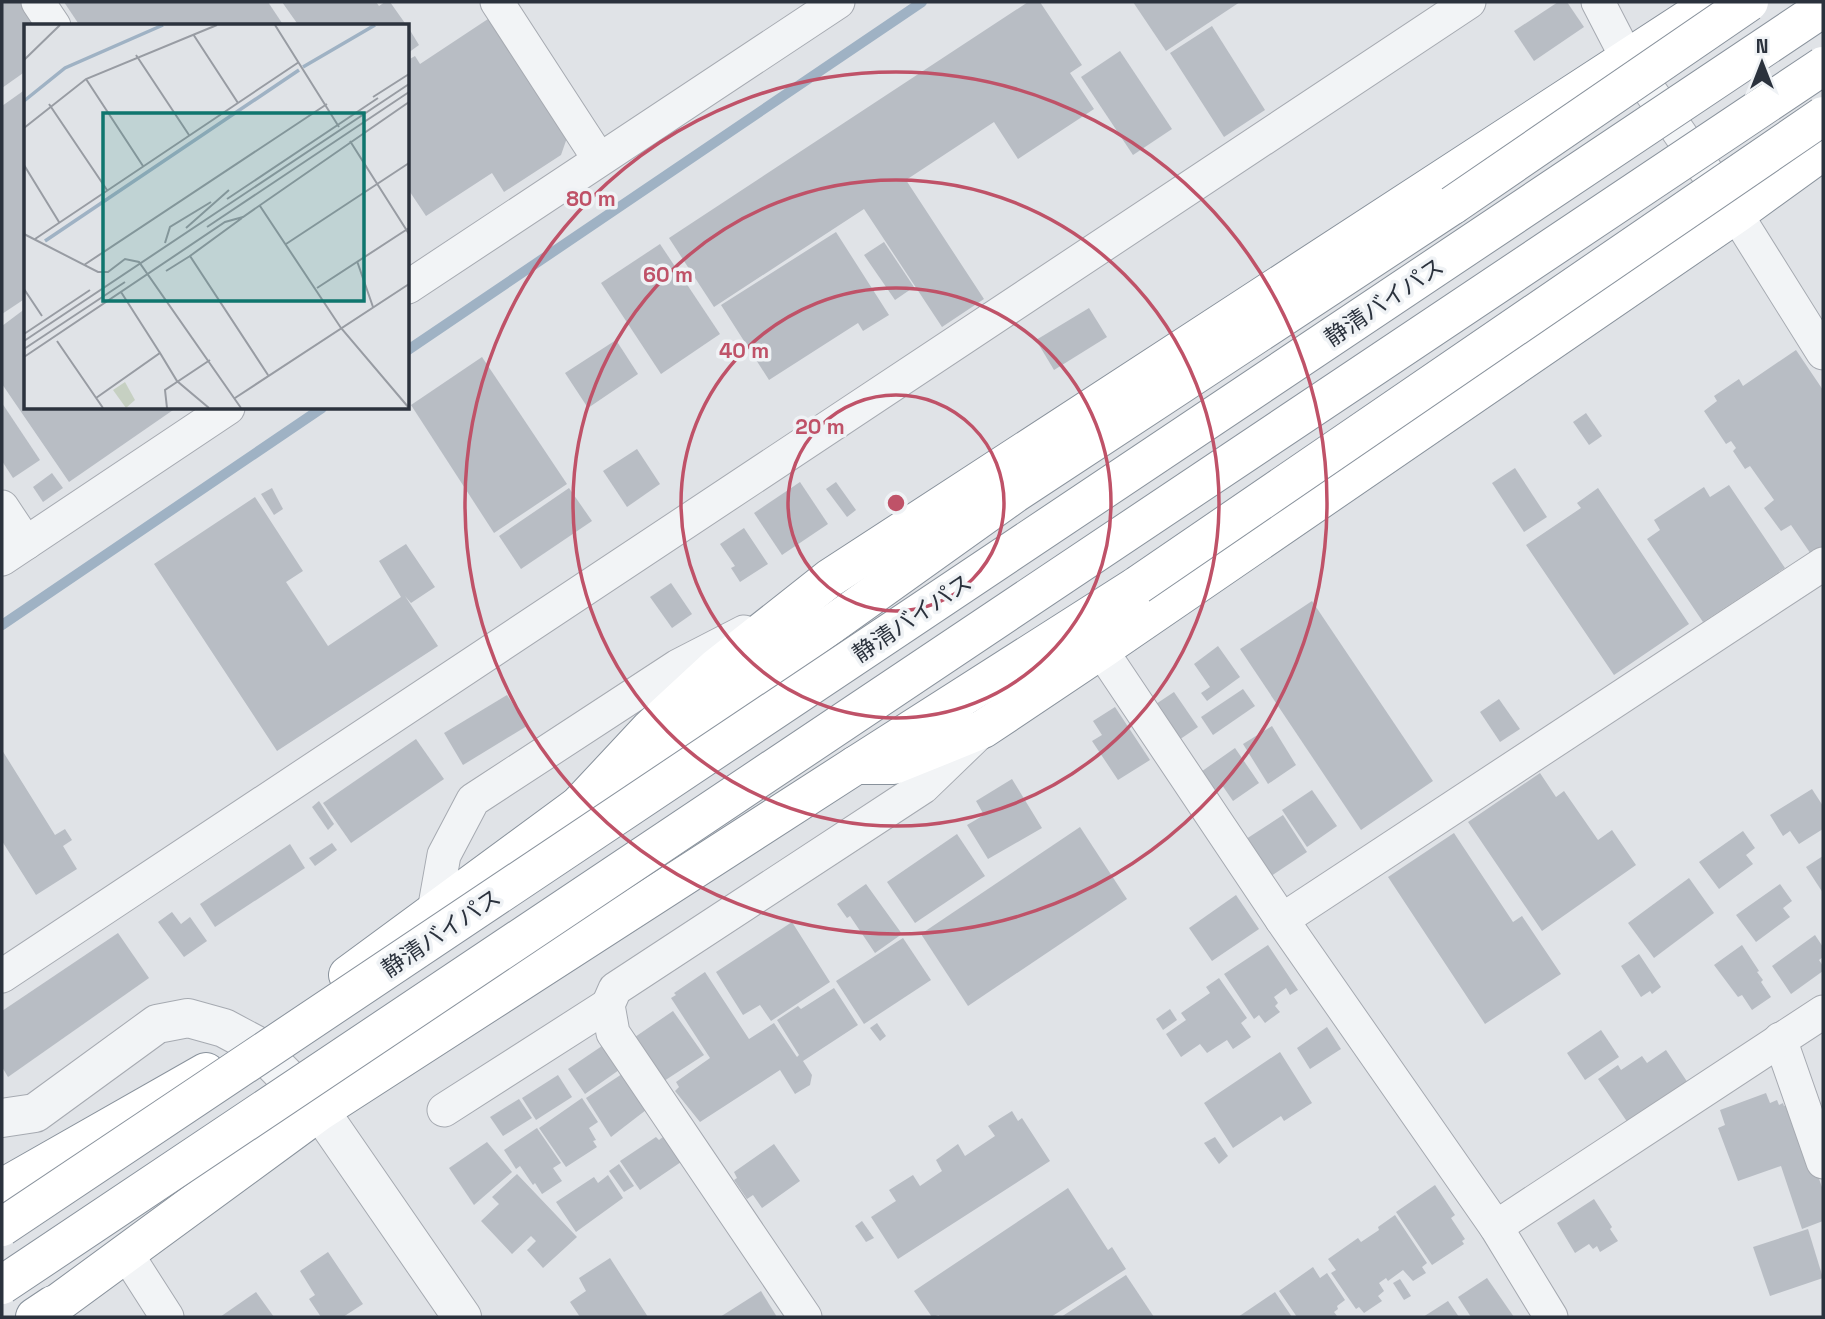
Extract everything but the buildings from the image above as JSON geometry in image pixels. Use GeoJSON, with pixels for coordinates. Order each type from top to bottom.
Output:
{"type":"FeatureCollection","features":[{"type":"Feature","properties":{"kind":"highway"},"geometry":{"type":"LineString","coordinates":[[579,805],[650,729],[716,668],[830,578],[1714,2]]}},
{"type":"Feature","properties":{"kind":"highway"},"geometry":{"type":"LineString","coordinates":[[2,1188],[254,1044],[579,805],[1014,494],[1452,205],[1749,2]]}},
{"type":"Feature","properties":{"kind":"highway","name":"静清バイパス"},"geometry":{"type":"LineString","coordinates":[[2,1227],[1823,8]]}},
{"type":"Feature","properties":{"kind":"highway","name":"静清バイパス"},"geometry":{"type":"LineString","coordinates":[[2,1285],[1823,66]]}},
{"type":"Feature","properties":{"kind":"highway"},"geometry":{"type":"LineString","coordinates":[[42,1313],[320,1111],[1138,585],[1823,116]]}},
{"type":"Feature","properties":{"kind":"highway"},"geometry":{"type":"LineString","coordinates":[[856,765],[894,765],[983,729],[1736,214],[1823,150]]}},
{"type":"Feature","properties":{"kind":"street"},"geometry":{"type":"LineString","coordinates":[[38,2],[53,24]]}},
{"type":"Feature","properties":{"kind":"street"},"geometry":{"type":"LineString","coordinates":[[497,2],[599,159]]}},
{"type":"Feature","properties":{"kind":"street"},"geometry":{"type":"LineString","coordinates":[[410,286],[838,2]]}},
{"type":"Feature","properties":{"kind":"street"},"geometry":{"type":"LineString","coordinates":[[2,976],[1469,2]]}},
{"type":"Feature","properties":{"kind":"street"},"geometry":{"type":"LineString","coordinates":[[1598,2],[1626,58],[1736,214],[1823,353]]}},
{"type":"Feature","properties":{"kind":"street"},"geometry":{"type":"LineString","coordinates":[[2,507],[14,551],[225,410]]}},
{"type":"Feature","properties":{"kind":"street"},"geometry":{"type":"LineString","coordinates":[[1282,920],[1823,564]]}},
{"type":"Feature","properties":{"kind":"street"},"geometry":{"type":"LineString","coordinates":[[434,911],[444,855],[472,800],[678,666],[795,606]]}},
{"type":"Feature","properties":{"kind":"street"},"geometry":{"type":"LineString","coordinates":[[1101,650],[1282,920],[1496,1227],[1551,1317]]}},
{"type":"Feature","properties":{"kind":"street"},"geometry":{"type":"LineString","coordinates":[[444,1110],[608,1005],[615,989],[923,787],[983,729]]}},
{"type":"Feature","properties":{"kind":"street"},"geometry":{"type":"LineString","coordinates":[[608,1005],[613,1033],[806,1317]]}},
{"type":"Feature","properties":{"kind":"street"},"geometry":{"type":"LineString","coordinates":[[1496,1227],[1823,1012]]}},
{"type":"Feature","properties":{"kind":"street"},"geometry":{"type":"LineString","coordinates":[[2,1118],[35,1113],[157,1024],[188,1018],[224,1028],[254,1044],[320,1111],[463,1317]]}},
{"type":"Feature","properties":{"kind":"street"},"geometry":{"type":"LineString","coordinates":[[1780,1039],[1823,1162]]}},
{"type":"Feature","properties":{"kind":"street"},"geometry":{"type":"LineString","coordinates":[[126,1253],[167,1317]]}},
{"type":"Feature","properties":{"kind":"waterway"},"geometry":{"type":"LineString","coordinates":[[410,349],[922,2]]}},
{"type":"Feature","properties":{"kind":"waterway"},"geometry":{"type":"LineString","coordinates":[[2,625],[319,410]]}}]}
